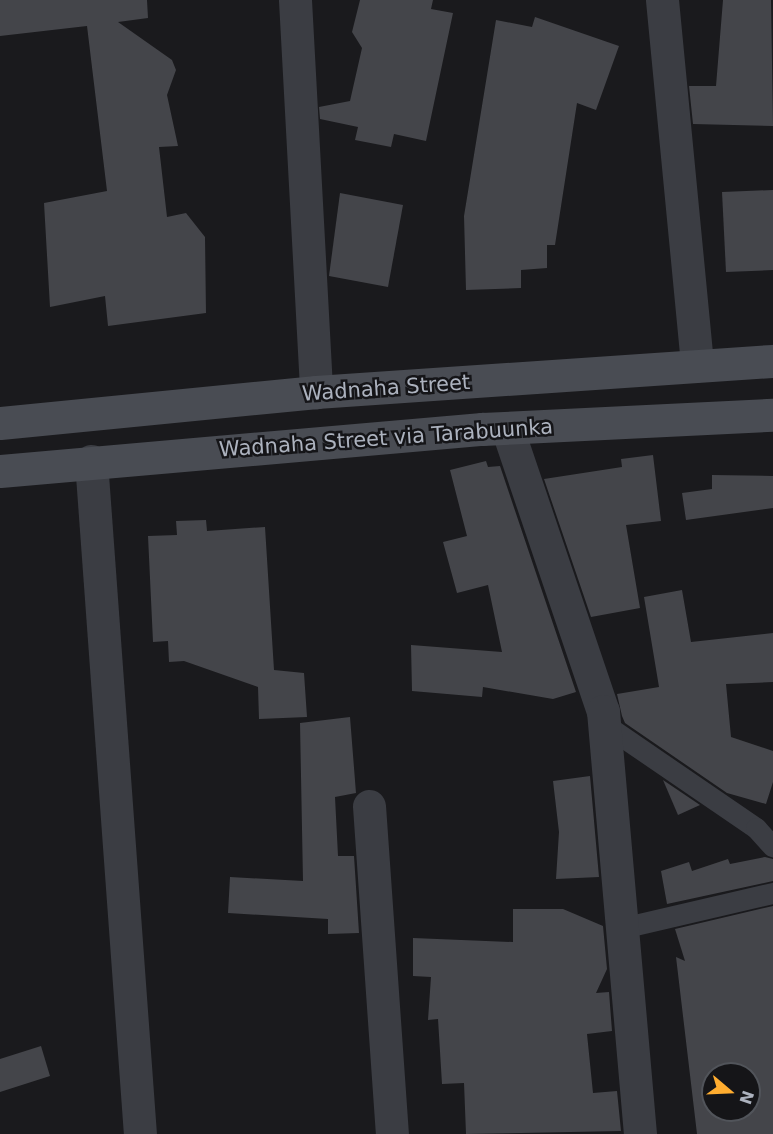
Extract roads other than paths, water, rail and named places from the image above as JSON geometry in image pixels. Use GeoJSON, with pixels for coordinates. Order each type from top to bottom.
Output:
{"type":"FeatureCollection","features":[{"type":"Feature","properties":{"kind":"main road","name":"Wadnaha Street"},"geometry":{"type":"LineString","coordinates":[[0,423],[316,392],[773,361]]}},
{"type":"Feature","properties":{"kind":"main road","name":"Wadnaha Street via Tarabuunka"},"geometry":{"type":"LineString","coordinates":[[0,471],[92,461],[507,428],[773,415]]}},
{"type":"Feature","properties":{"kind":"street"},"geometry":{"type":"LineString","coordinates":[[295,0],[316,392]]}},
{"type":"Feature","properties":{"kind":"street"},"geometry":{"type":"LineString","coordinates":[[662,0],[697,365]]}},
{"type":"Feature","properties":{"kind":"street"},"geometry":{"type":"LineString","coordinates":[[507,428],[604,724],[640,1134]]}},
{"type":"Feature","properties":{"kind":"street"},"geometry":{"type":"LineString","coordinates":[[92,461],[140,1134]]}},
{"type":"Feature","properties":{"kind":"street"},"geometry":{"type":"LineString","coordinates":[[369,806],[392,1134]]}},
{"type":"Feature","properties":{"kind":"lane"},"geometry":{"type":"LineString","coordinates":[[604,724],[756,828],[773,847]]}},
{"type":"Feature","properties":{"kind":"lane"},"geometry":{"type":"LineString","coordinates":[[622,928],[773,892]]}}]}
